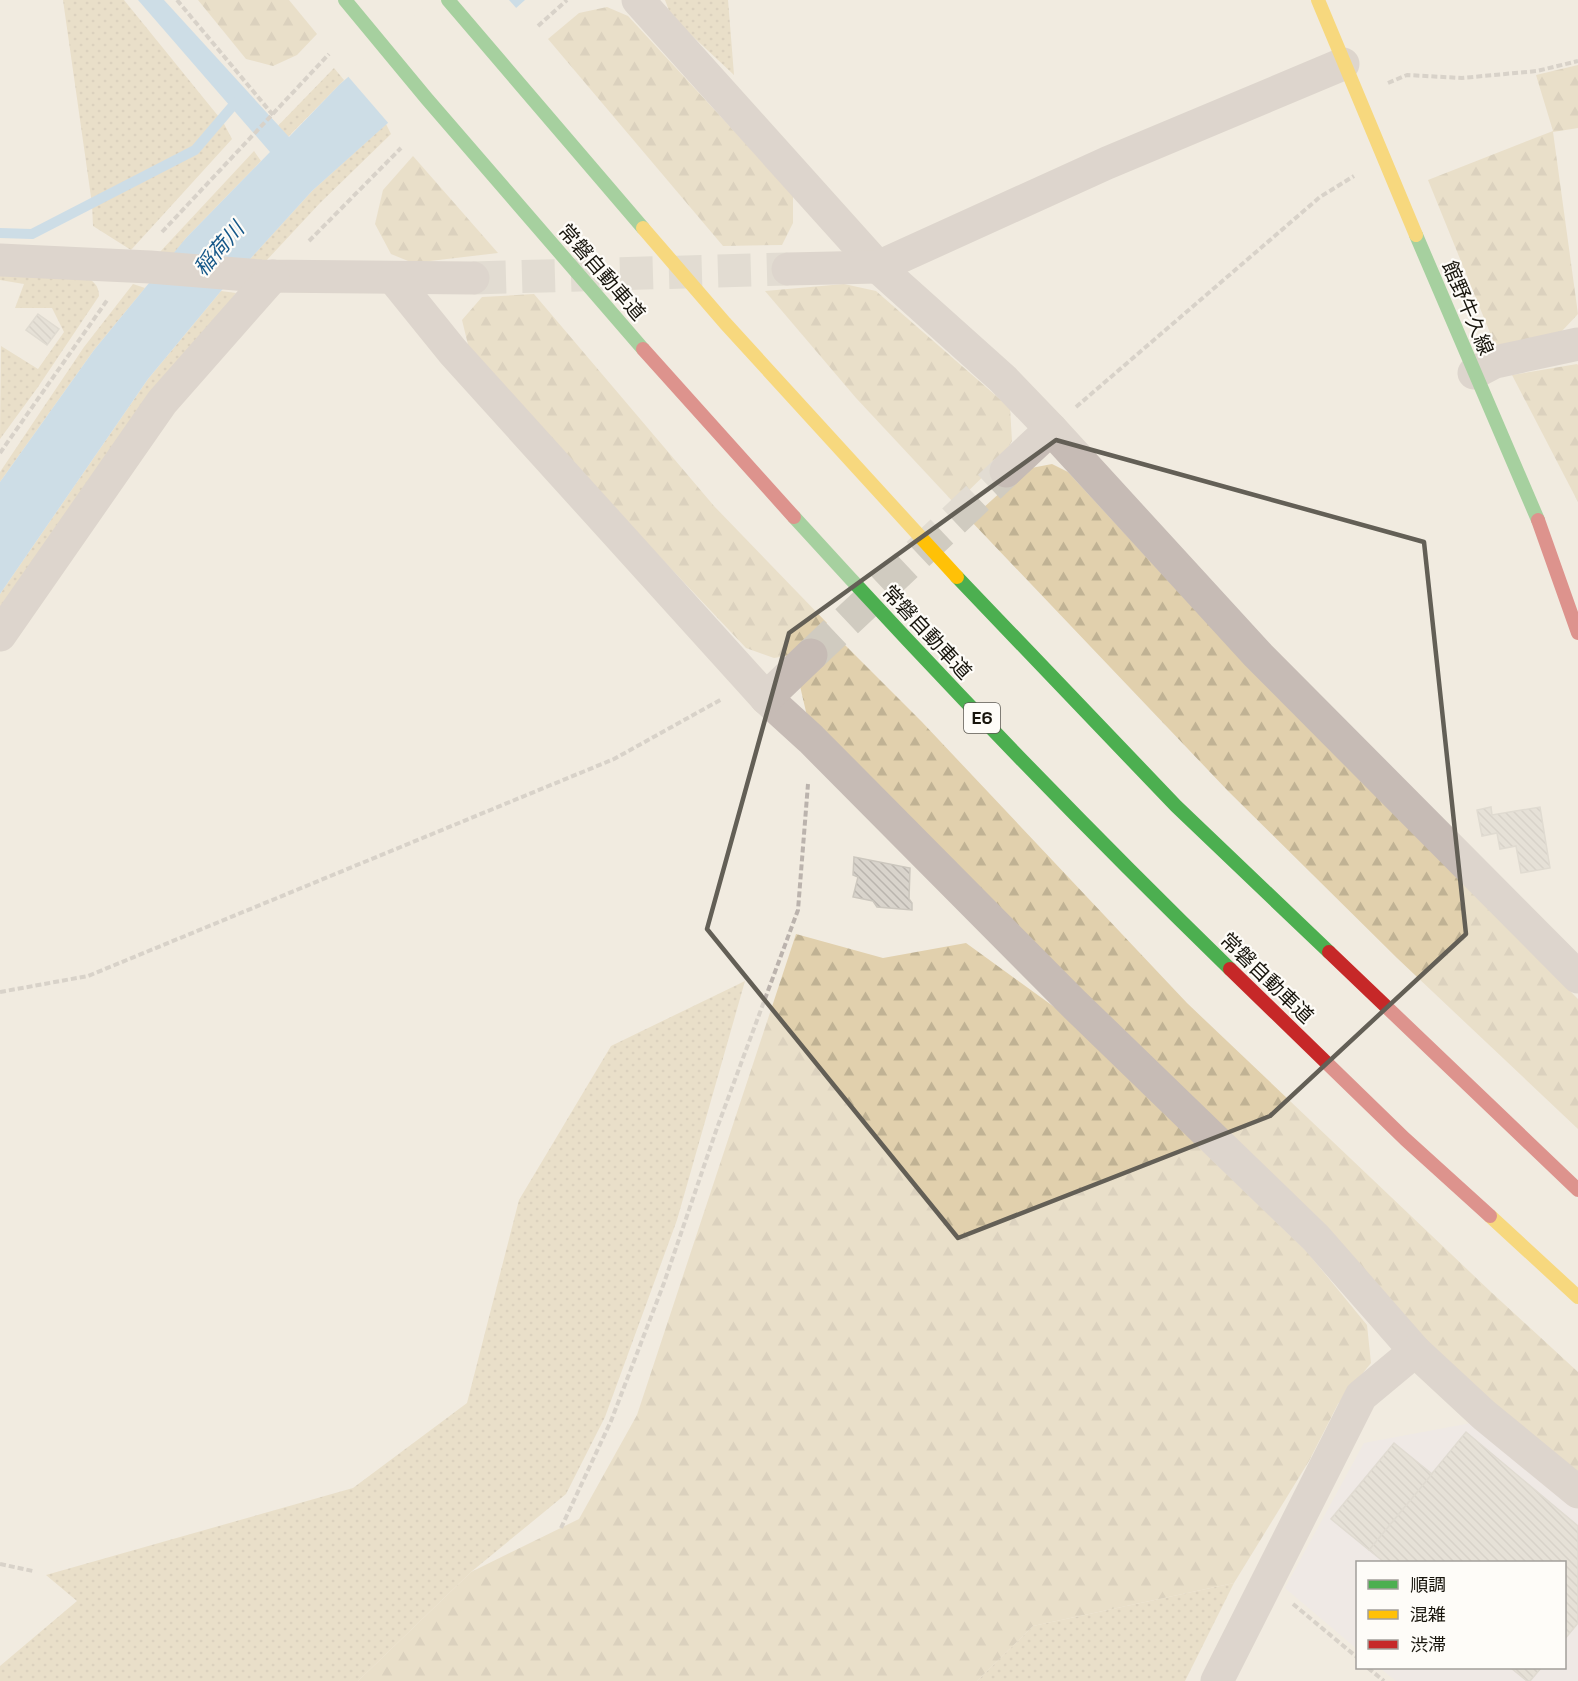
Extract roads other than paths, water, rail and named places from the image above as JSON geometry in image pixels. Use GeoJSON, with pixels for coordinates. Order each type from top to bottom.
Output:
{"type":"FeatureCollection","features":[{"type":"Feature","properties":{"kind":"main road","name":"常磐自動車道"},"geometry":{"type":"LineString","coordinates":[[345,0],[427,99],[670,380],[918,652],[1129,871],[1405,1139],[1578,1297]]}},
{"type":"Feature","properties":{"kind":"main road"},"geometry":{"type":"LineString","coordinates":[[448,0],[725,323],[955,574],[1176,806],[1578,1190]]}},
{"type":"Feature","properties":{"kind":"main road","name":"館野牛久線"},"geometry":{"type":"LineString","coordinates":[[1318,0],[1384,162],[1537,517],[1578,633]]}},
{"type":"Feature","properties":{"kind":"street"},"geometry":{"type":"LineString","coordinates":[[638,0],[878,267],[1003,379],[1257,654],[1578,977]]}},
{"type":"Feature","properties":{"kind":"street"},"geometry":{"type":"LineString","coordinates":[[788,269],[878,267],[1107,163],[1343,64]]}},
{"type":"Feature","properties":{"kind":"street"},"geometry":{"type":"LineString","coordinates":[[0,260],[261,276],[472,278]]}},
{"type":"Feature","properties":{"kind":"street"},"geometry":{"type":"LineString","coordinates":[[0,635],[162,402],[261,276]]}},
{"type":"Feature","properties":{"kind":"street"},"geometry":{"type":"LineString","coordinates":[[394,279],[453,352],[759,690],[811,739],[1072,1003],[1316,1238],[1415,1351],[1484,1415],[1578,1492]]}},
{"type":"Feature","properties":{"kind":"street"},"geometry":{"type":"LineString","coordinates":[[1474,373],[1495,362],[1578,344]]}},
{"type":"Feature","properties":{"kind":"street"},"geometry":{"type":"LineString","coordinates":[[1006,471],[1051,429]]}},
{"type":"Feature","properties":{"kind":"street"},"geometry":{"type":"LineString","coordinates":[[759,690],[811,656]]}},
{"type":"Feature","properties":{"kind":"street"},"geometry":{"type":"LineString","coordinates":[[1217,1681],[1361,1396],[1415,1351]]}},
{"type":"Feature","properties":{"kind":"water","name":"稲荷川"},"geometry":{"type":"Polygon","coordinates":[[[138,0],[164,0],[289,137],[339,85],[436,0],[525,0],[312,191],[221,291],[148,379],[0,594],[0,482],[94,350],[186,238],[270,152],[138,0]]]}},
{"type":"Feature","properties":{"kind":"waterway"},"geometry":{"type":"LineString","coordinates":[[0,233],[32,234],[195,150],[236,102]]}},
{"type":"Feature","properties":{"kind":"tunnel"},"geometry":{"type":"LineString","coordinates":[[473,278],[788,269]]}},
{"type":"Feature","properties":{"kind":"tunnel"},"geometry":{"type":"LineString","coordinates":[[811,655],[1006,471]]}}]}
